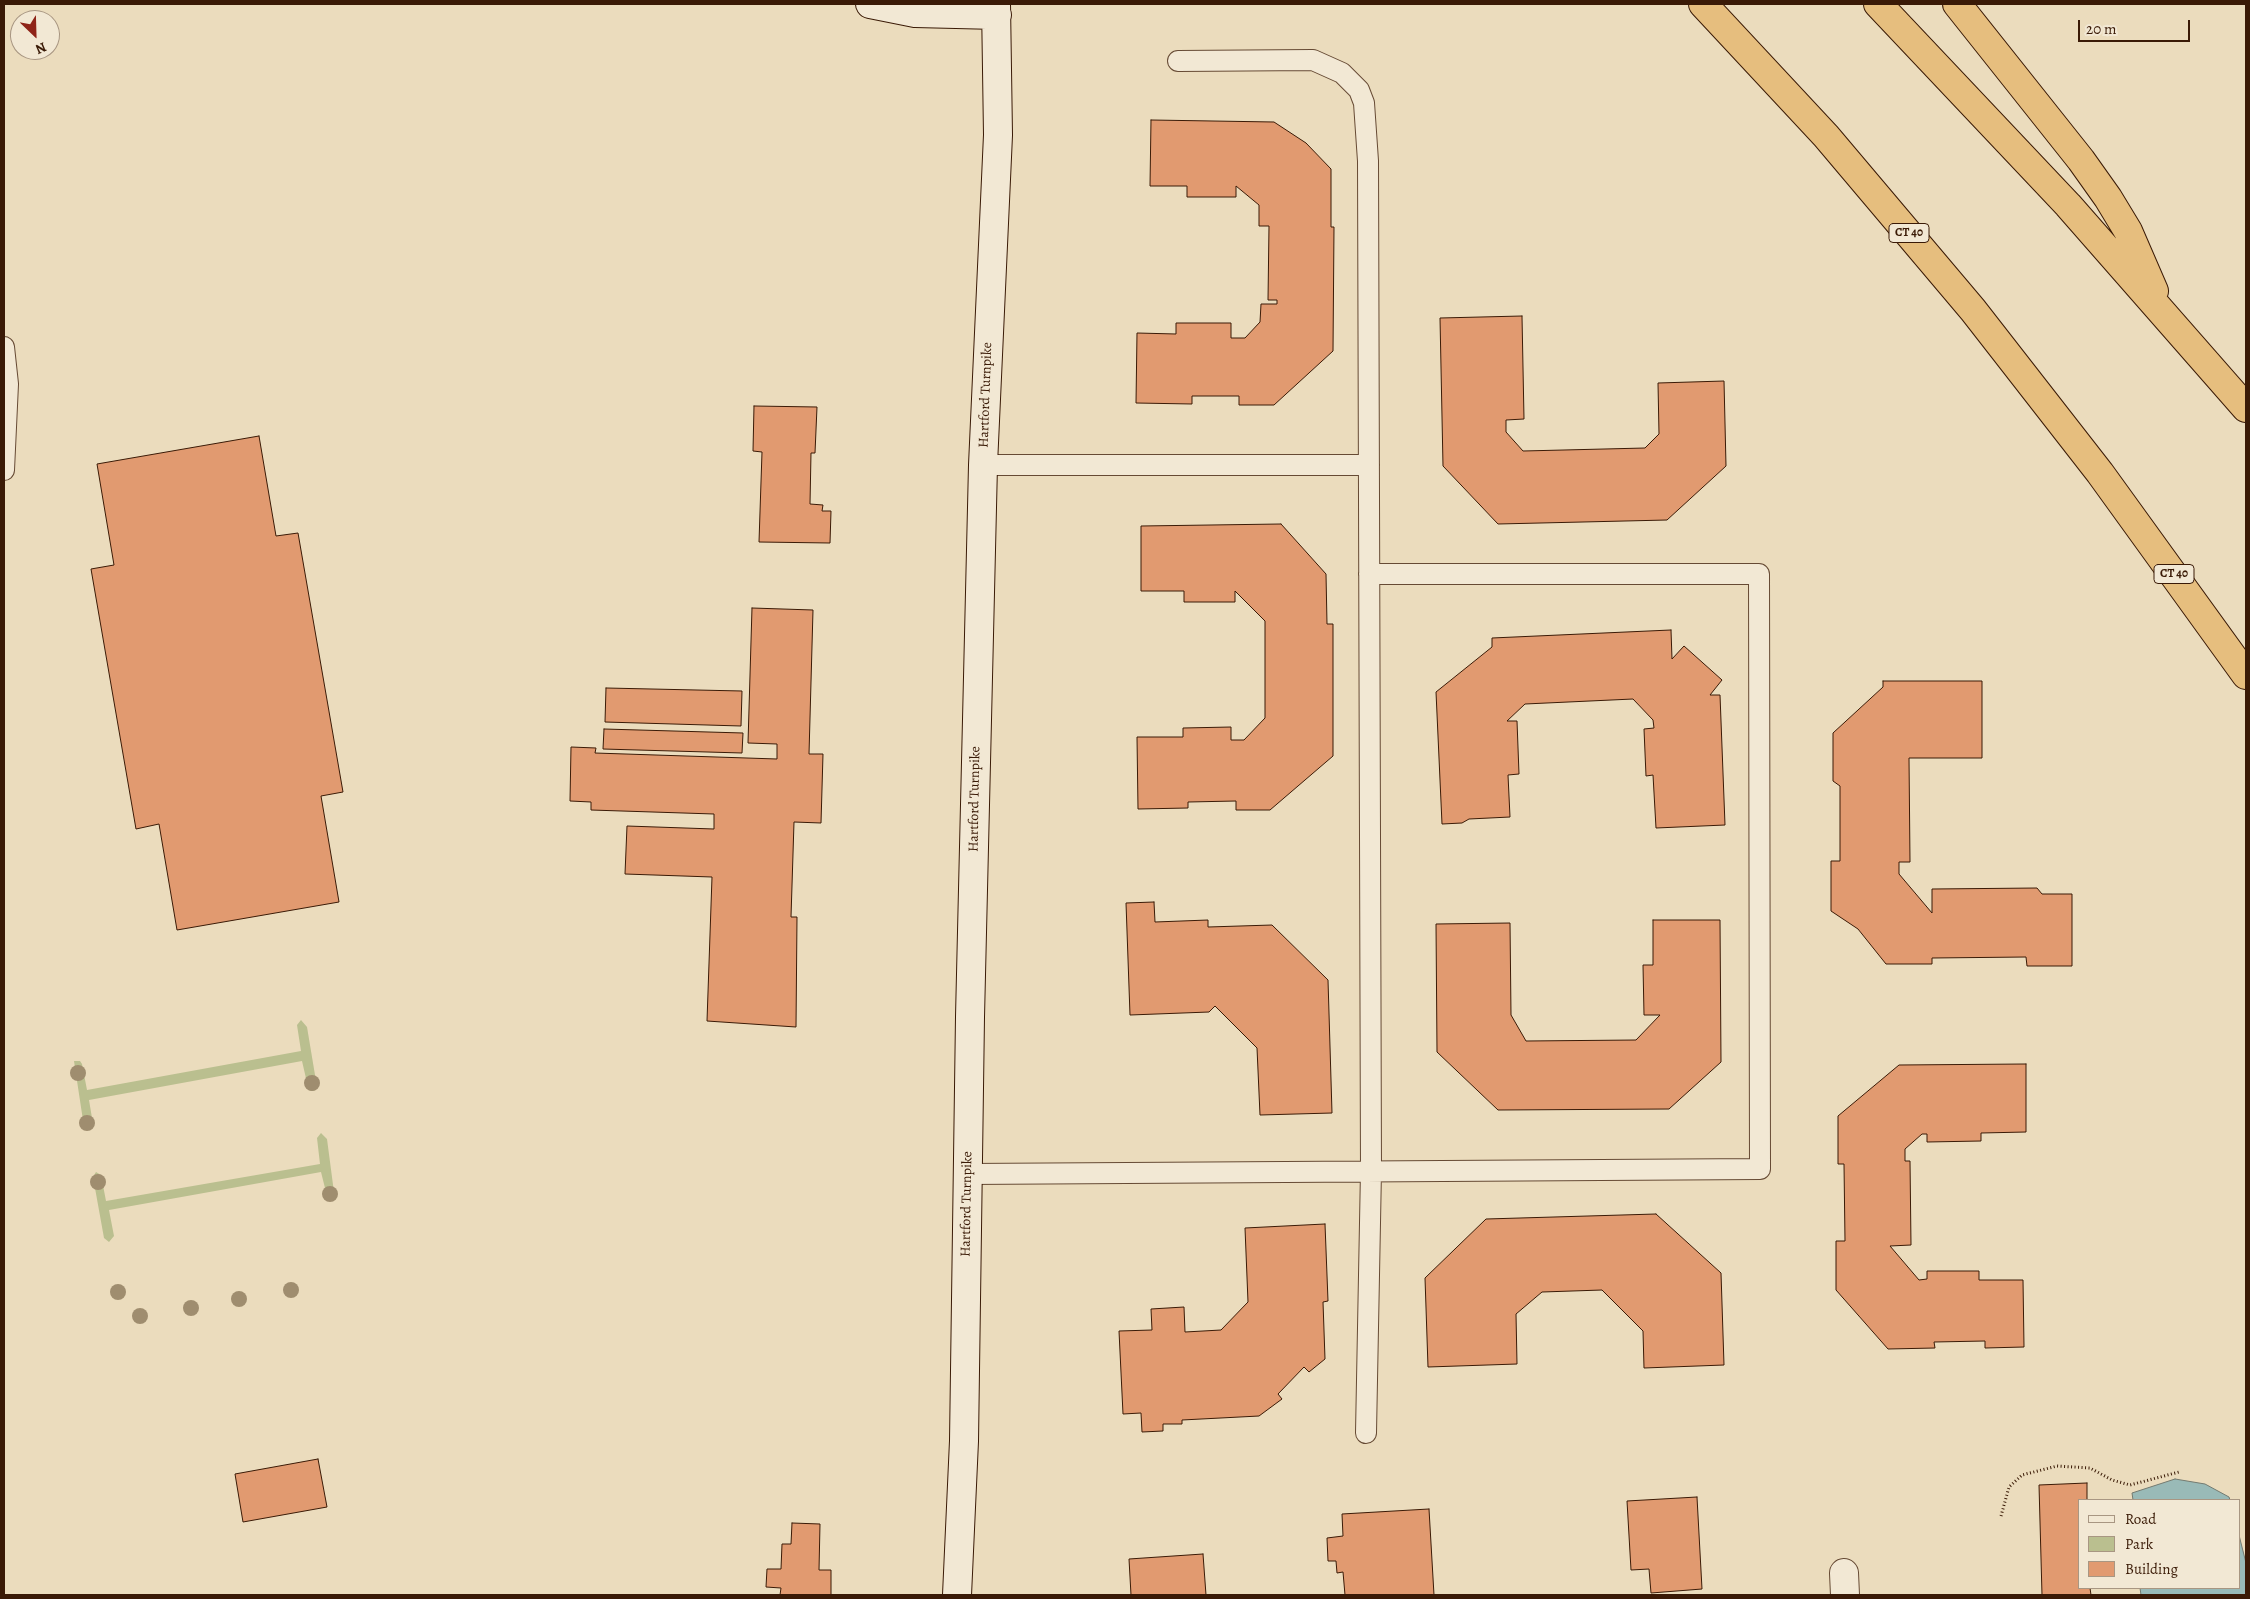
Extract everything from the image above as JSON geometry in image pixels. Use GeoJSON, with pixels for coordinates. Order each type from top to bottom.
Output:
{"type":"FeatureCollection","features":[{"type":"Feature","properties":{"kind":"highway","name":"CT 40"},"geometry":{"type":"LineString","coordinates":[[1703,4],[1826,136],[1973,310],[2100,473],[2246,675]]}},
{"type":"Feature","properties":{"kind":"highway"},"geometry":{"type":"LineString","coordinates":[[1878,4],[2042,177],[2246,408]]}},
{"type":"Feature","properties":{"kind":"highway"},"geometry":{"type":"LineString","coordinates":[[1956,4],[2081,160],[2108,198],[2128,231],[2162,311]]}},
{"type":"Feature","properties":{"kind":"main road"},"geometry":{"type":"LineString","coordinates":[[870,4],[915,13],[997,9]]}},
{"type":"Feature","properties":{"kind":"main road","name":"Hartford Turnpike"},"geometry":{"type":"LineString","coordinates":[[957,1595],[964,1442],[983,465],[998,135],[997,9]]}},
{"type":"Feature","properties":{"kind":"lane"},"geometry":{"type":"LineString","coordinates":[[1178,61],[1313,60],[1342,74],[1359,90],[1364,103],[1368,161],[1371,1170],[1366,1433]]}},
{"type":"Feature","properties":{"kind":"lane"},"geometry":{"type":"LineString","coordinates":[[4,347],[8,384],[4,470]]}},
{"type":"Feature","properties":{"kind":"lane"},"geometry":{"type":"LineString","coordinates":[[983,465],[1369,465]]}},
{"type":"Feature","properties":{"kind":"lane"},"geometry":{"type":"LineString","coordinates":[[968,1174],[1760,1169],[1759,574],[1369,574]]}},
{"type":"Feature","properties":{"kind":"path"},"geometry":{"type":"LineString","coordinates":[[2001,1516],[2010,1487],[2022,1475],[2057,1466],[2090,1468],[2112,1480],[2130,1485],[2179,1472]]}},
{"type":"Feature","properties":{"kind":"green space"},"geometry":{"type":"Polygon","coordinates":[[[301,1020],[307,1027],[317,1087],[314,1091],[310,1091],[308,1087],[302,1061],[89,1100],[93,1124],[90,1129],[84,1127],[74,1061],[80,1061],[82,1064],[87,1090],[301,1051],[297,1025],[301,1020]]]}},
{"type":"Feature","properties":{"kind":"green space"},"geometry":{"type":"Polygon","coordinates":[[[321,1133],[327,1139],[335,1200],[328,1200],[321,1172],[109,1210],[114,1236],[109,1242],[104,1238],[93,1177],[96,1172],[101,1175],[106,1201],[320,1164],[317,1138],[321,1133]]]}},
{"type":"Feature","properties":{"kind":"water"},"geometry":{"type":"Polygon","coordinates":[[[2175,1479],[2205,1484],[2230,1499],[2133,1499],[2132,1493],[2175,1479]]]}},
{"type":"Feature","properties":{"kind":"water"},"geometry":{"type":"Polygon","coordinates":[[[2240,1539],[2246,1563],[2246,1595],[2141,1595],[2140,1589],[2240,1589],[2240,1539]]]}},
{"type":"Feature","properties":{"kind":"building"},"geometry":{"type":"Polygon","coordinates":[[[1151,120],[1274,122],[1306,143],[1331,169],[1331,227],[1334,227],[1333,351],[1274,405],[1239,405],[1239,396],[1192,396],[1192,404],[1136,403],[1137,333],[1176,334],[1176,323],[1231,323],[1231,338],[1245,338],[1260,322],[1261,304],[1277,304],[1277,300],[1268,300],[1269,226],[1259,226],[1259,205],[1236,186],[1236,197],[1187,197],[1187,186],[1150,186],[1151,120]]]}},
{"type":"Feature","properties":{"kind":"building"},"geometry":{"type":"Polygon","coordinates":[[[1522,316],[1524,419],[1506,420],[1506,432],[1523,451],[1645,448],[1659,434],[1658,383],[1724,381],[1726,466],[1667,520],[1498,524],[1443,466],[1440,318],[1522,316]]]}},
{"type":"Feature","properties":{"kind":"building"},"geometry":{"type":"Polygon","coordinates":[[[754,406],[817,407],[815,453],[811,453],[810,504],[823,505],[822,511],[831,511],[830,543],[759,542],[762,452],[753,451],[754,406]]]}},
{"type":"Feature","properties":{"kind":"building"},"geometry":{"type":"Polygon","coordinates":[[[259,436],[276,536],[298,533],[343,792],[321,796],[339,902],[177,930],[159,824],[136,829],[91,569],[114,565],[97,464],[259,436]]]}},
{"type":"Feature","properties":{"kind":"building"},"geometry":{"type":"Polygon","coordinates":[[[1281,524],[1326,574],[1327,624],[1333,624],[1333,756],[1270,810],[1236,810],[1236,801],[1188,802],[1188,808],[1138,809],[1137,737],[1183,737],[1183,728],[1231,727],[1231,740],[1244,740],[1265,718],[1265,621],[1235,591],[1235,602],[1184,602],[1184,591],[1141,591],[1141,526],[1281,524]]]}},
{"type":"Feature","properties":{"kind":"building"},"geometry":{"type":"Polygon","coordinates":[[[752,608],[813,610],[809,754],[823,754],[821,823],[794,822],[791,917],[797,917],[796,1027],[707,1021],[712,877],[625,874],[627,826],[714,829],[714,814],[591,810],[591,802],[570,801],[571,747],[596,748],[595,753],[777,759],[777,744],[748,743],[752,608]]]}},
{"type":"Feature","properties":{"kind":"building"},"geometry":{"type":"Polygon","coordinates":[[[1671,630],[1672,659],[1684,646],[1722,680],[1710,695],[1720,695],[1725,825],[1656,828],[1653,775],[1646,776],[1644,729],[1654,728],[1653,720],[1633,699],[1525,704],[1507,721],[1517,721],[1519,774],[1508,775],[1510,817],[1469,819],[1462,823],[1442,824],[1436,692],[1492,647],[1492,638],[1671,630]]]}},
{"type":"Feature","properties":{"kind":"building"},"geometry":{"type":"Polygon","coordinates":[[[1883,681],[1982,681],[1982,758],[1909,758],[1910,862],[1899,862],[1899,874],[1932,913],[1932,889],[2037,888],[2042,894],[2072,894],[2072,966],[2027,966],[2026,957],[1932,958],[1932,964],[1886,964],[1858,929],[1831,911],[1831,861],[1840,861],[1840,786],[1833,781],[1833,733],[1883,687],[1883,681]]]}},
{"type":"Feature","properties":{"kind":"building"},"geometry":{"type":"Polygon","coordinates":[[[606,688],[742,691],[741,726],[605,722],[606,688]]]}},
{"type":"Feature","properties":{"kind":"building"},"geometry":{"type":"Polygon","coordinates":[[[604,729],[743,733],[742,753],[603,749],[604,729]]]}},
{"type":"Feature","properties":{"kind":"building"},"geometry":{"type":"Polygon","coordinates":[[[1154,902],[1155,922],[1208,920],[1208,927],[1272,925],[1328,980],[1332,1113],[1260,1115],[1257,1048],[1215,1006],[1209,1012],[1130,1015],[1126,903],[1154,902]]]}},
{"type":"Feature","properties":{"kind":"building"},"geometry":{"type":"Polygon","coordinates":[[[1653,920],[1720,920],[1721,1062],[1669,1109],[1498,1110],[1437,1052],[1436,924],[1510,923],[1511,1015],[1526,1041],[1636,1040],[1660,1015],[1644,1015],[1643,965],[1653,965],[1653,920]]]}},
{"type":"Feature","properties":{"kind":"building"},"geometry":{"type":"Polygon","coordinates":[[[2026,1064],[2026,1132],[1981,1133],[1981,1141],[1927,1142],[1927,1134],[1922,1134],[1905,1149],[1905,1161],[1910,1161],[1911,1245],[1890,1246],[1919,1280],[1927,1279],[1927,1271],[1979,1271],[1979,1280],[2023,1280],[2024,1347],[1985,1348],[1985,1341],[1934,1342],[1935,1348],[1888,1349],[1836,1290],[1836,1241],[1845,1241],[1844,1164],[1838,1164],[1838,1116],[1899,1065],[2026,1064]]]}},
{"type":"Feature","properties":{"kind":"building"},"geometry":{"type":"Polygon","coordinates":[[[1656,1214],[1721,1273],[1724,1365],[1644,1368],[1643,1331],[1602,1290],[1542,1292],[1516,1314],[1517,1364],[1428,1367],[1425,1278],[1486,1219],[1656,1214]]]}},
{"type":"Feature","properties":{"kind":"building"},"geometry":{"type":"Polygon","coordinates":[[[1325,1224],[1328,1301],[1323,1302],[1325,1359],[1309,1372],[1304,1367],[1278,1394],[1282,1399],[1259,1416],[1182,1420],[1182,1424],[1163,1424],[1163,1431],[1142,1432],[1141,1413],[1123,1414],[1119,1331],[1152,1330],[1151,1309],[1184,1307],[1185,1332],[1221,1330],[1248,1302],[1245,1228],[1325,1224]]]}},
{"type":"Feature","properties":{"kind":"building"},"geometry":{"type":"Polygon","coordinates":[[[318,1459],[327,1507],[243,1522],[235,1474],[318,1459]]]}},
{"type":"Feature","properties":{"kind":"building"},"geometry":{"type":"Polygon","coordinates":[[[2087,1483],[2087,1499],[2078,1499],[2078,1589],[2090,1589],[2091,1595],[2042,1595],[2039,1485],[2087,1483]]]}},
{"type":"Feature","properties":{"kind":"building"},"geometry":{"type":"Polygon","coordinates":[[[1697,1497],[1702,1589],[1651,1593],[1649,1569],[1631,1570],[1627,1501],[1697,1497]]]}},
{"type":"Feature","properties":{"kind":"building"},"geometry":{"type":"Polygon","coordinates":[[[1429,1509],[1434,1595],[1345,1595],[1343,1572],[1337,1573],[1336,1561],[1328,1561],[1327,1538],[1343,1536],[1342,1514],[1429,1509]]]}},
{"type":"Feature","properties":{"kind":"building"},"geometry":{"type":"Polygon","coordinates":[[[792,1523],[820,1524],[819,1570],[831,1570],[831,1595],[780,1595],[781,1588],[766,1587],[767,1569],[781,1569],[782,1544],[791,1544],[792,1523]]]}},
{"type":"Feature","properties":{"kind":"building"},"geometry":{"type":"Polygon","coordinates":[[[1203,1554],[1206,1595],[1131,1595],[1129,1559],[1203,1554]]]}}]}
